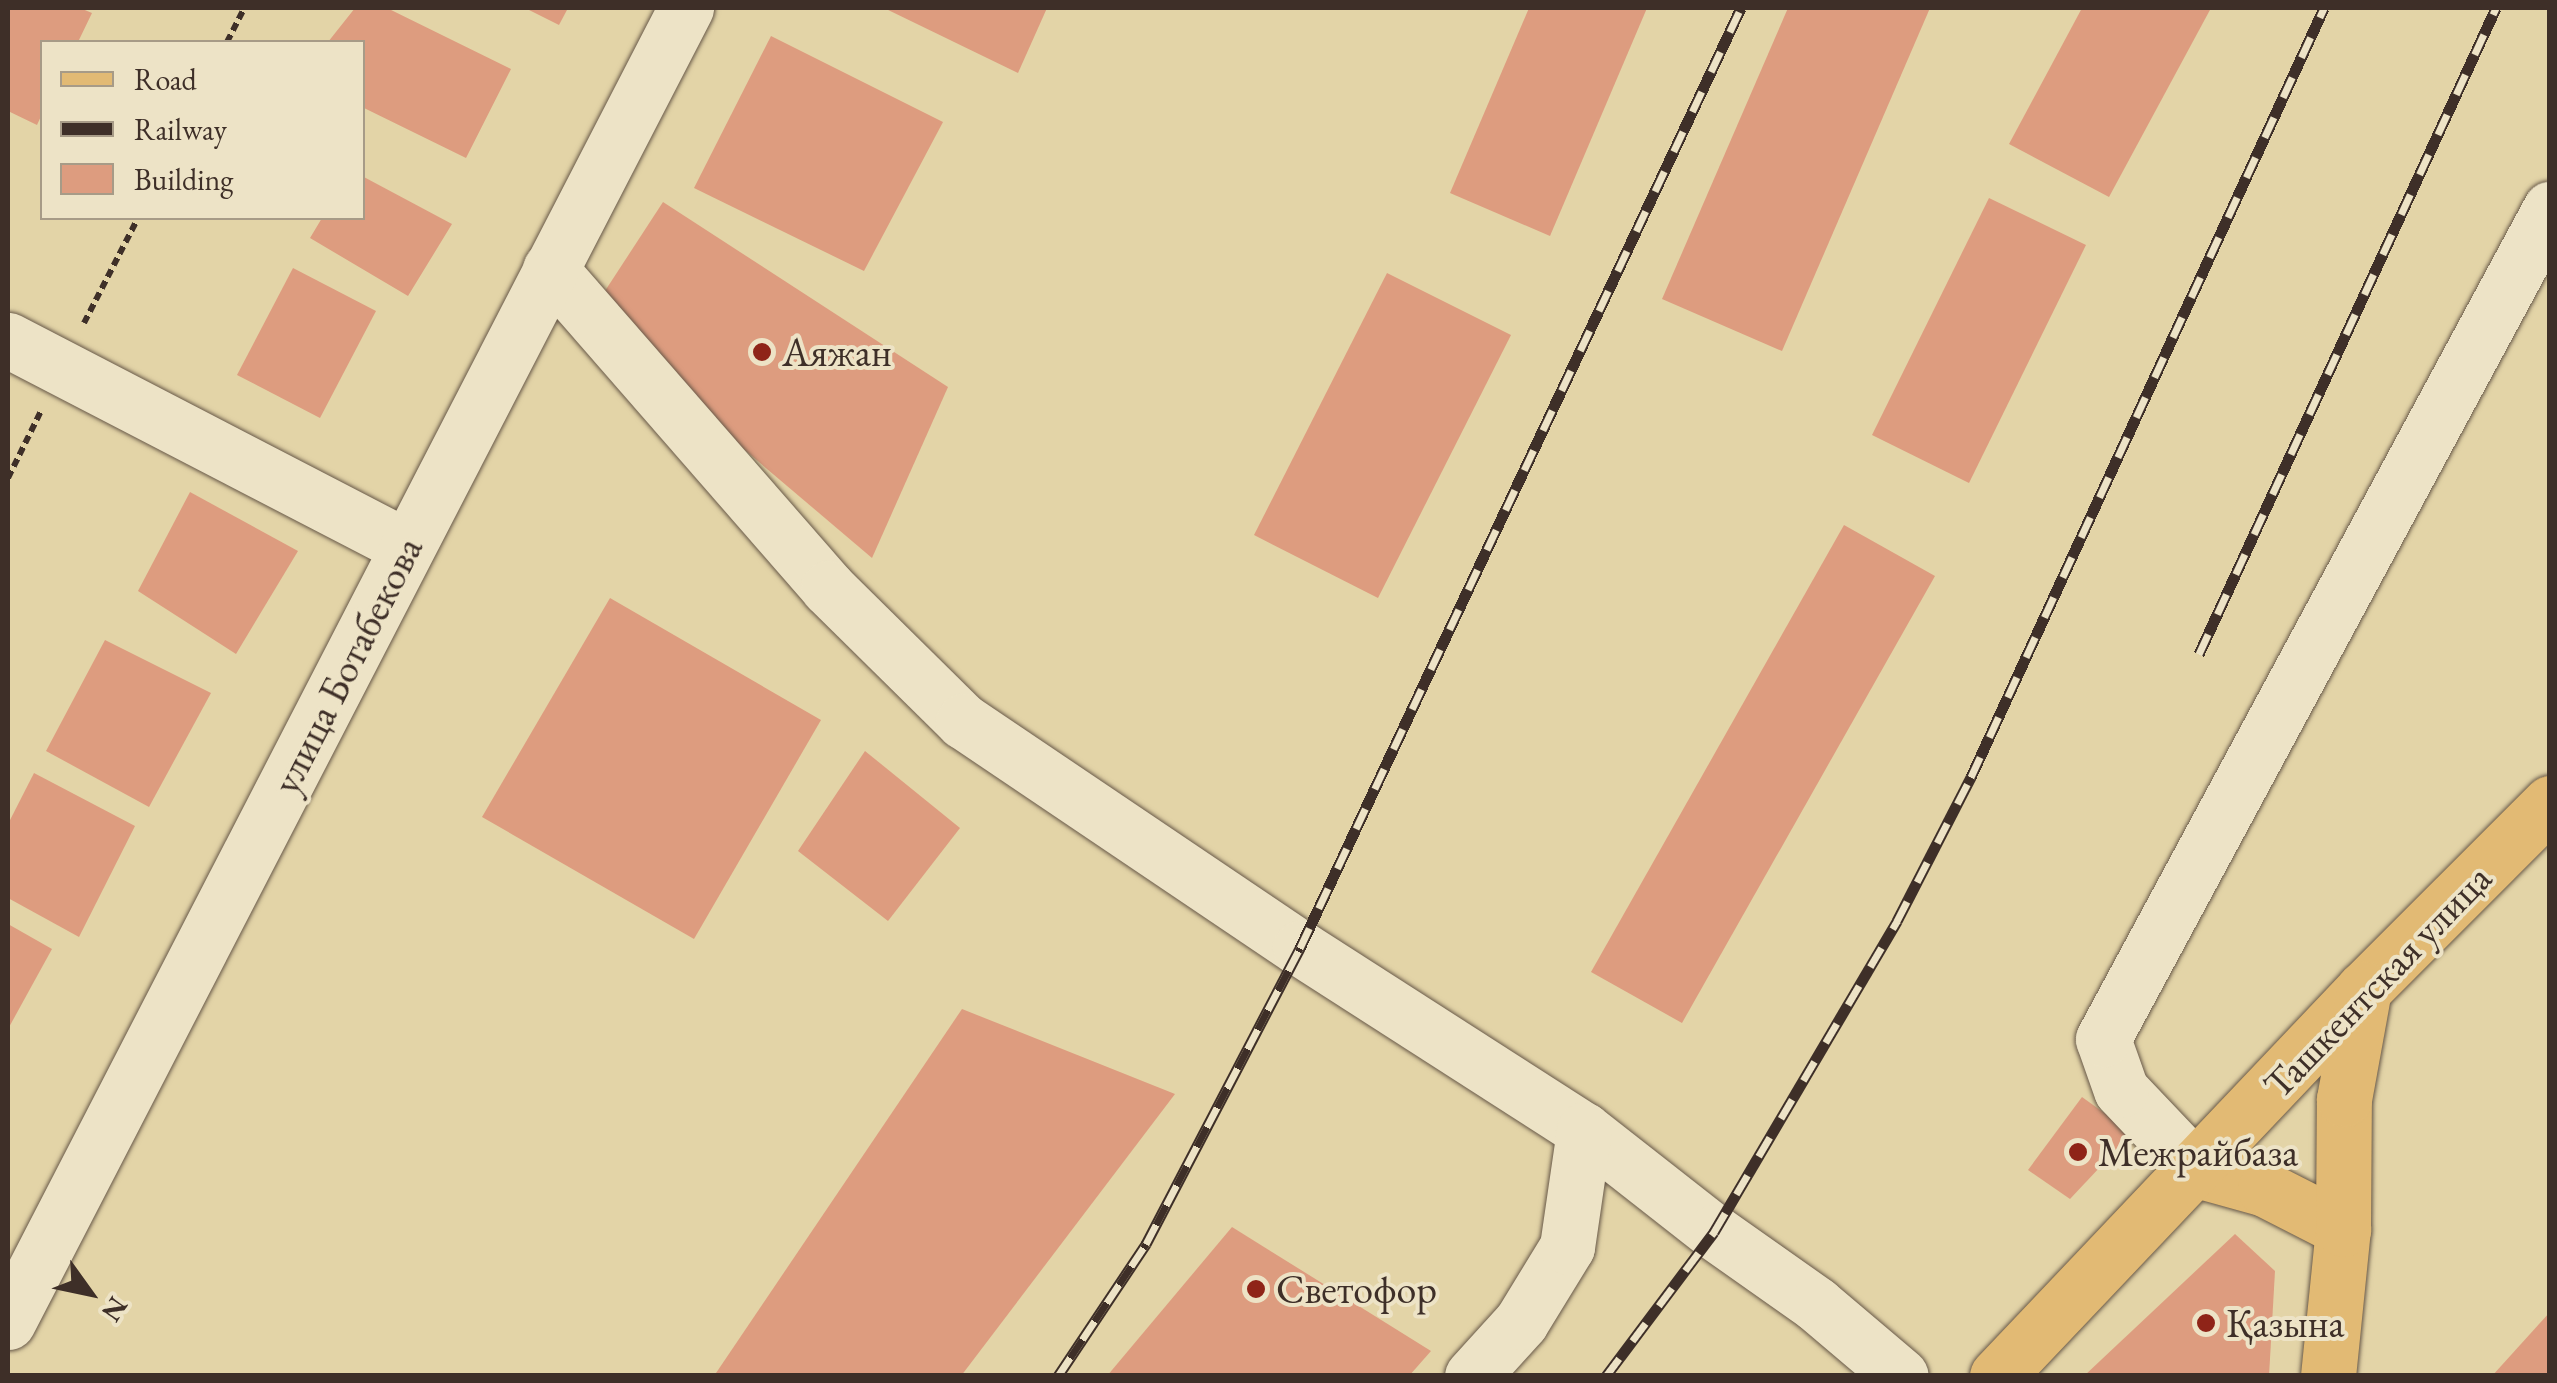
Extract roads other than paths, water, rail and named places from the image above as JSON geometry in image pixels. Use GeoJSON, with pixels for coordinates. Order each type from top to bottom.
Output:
{"type":"FeatureCollection","features":[{"type":"Feature","properties":{"kind":"main road","name":"Ташкентская улица"},"geometry":{"type":"LineString","coordinates":[[1996,1376],[2197,1170],[2364,989],[2550,802]]}},
{"type":"Feature","properties":{"kind":"main road"},"geometry":{"type":"LineString","coordinates":[[2328,1376],[2343,1229],[2344,1099],[2364,989]]}},
{"type":"Feature","properties":{"kind":"main road"},"geometry":{"type":"LineString","coordinates":[[2197,1170],[2265,1189],[2343,1229]]}},
{"type":"Feature","properties":{"kind":"street","name":"улица Ботабекова"},"geometry":{"type":"LineString","coordinates":[[8,1322],[686,8]]}},
{"type":"Feature","properties":{"kind":"street"},"geometry":{"type":"LineString","coordinates":[[2197,1170],[2121,1090],[2103,1039],[2550,209]]}},
{"type":"Feature","properties":{"kind":"street"},"geometry":{"type":"LineString","coordinates":[[550,269],[828,588],[963,722],[1300,948],[1584,1130],[1714,1232],[1816,1304],[1901,1376]]}},
{"type":"Feature","properties":{"kind":"street"},"geometry":{"type":"LineString","coordinates":[[8,340],[408,548]]}},
{"type":"Feature","properties":{"kind":"street"},"geometry":{"type":"LineString","coordinates":[[1472,1376],[1522,1322],[1567,1246],[1584,1130]]}},
{"type":"Feature","properties":{"kind":"railway"},"geometry":{"type":"LineString","coordinates":[[1058,1376],[1146,1244],[1300,948],[1741,8]]}},
{"type":"Feature","properties":{"kind":"railway"},"geometry":{"type":"LineString","coordinates":[[1606,1376],[1714,1232],[1897,921],[1971,777],[2324,8]]}},
{"type":"Feature","properties":{"kind":"railway"},"geometry":{"type":"LineString","coordinates":[[2199,654],[2496,8]]}},
{"type":"Feature","properties":{"kind":"place","name":"Аяжан"},"geometry":{"type":"Point","coordinates":[762,352]}},
{"type":"Feature","properties":{"kind":"place","name":"Межрайбаза"},"geometry":{"type":"Point","coordinates":[2078,1152]}},
{"type":"Feature","properties":{"kind":"place","name":"Светофор"},"geometry":{"type":"Point","coordinates":[1256,1289]}},
{"type":"Feature","properties":{"kind":"place","name":"Қазына"},"geometry":{"type":"Point","coordinates":[2206,1323]}}]}
